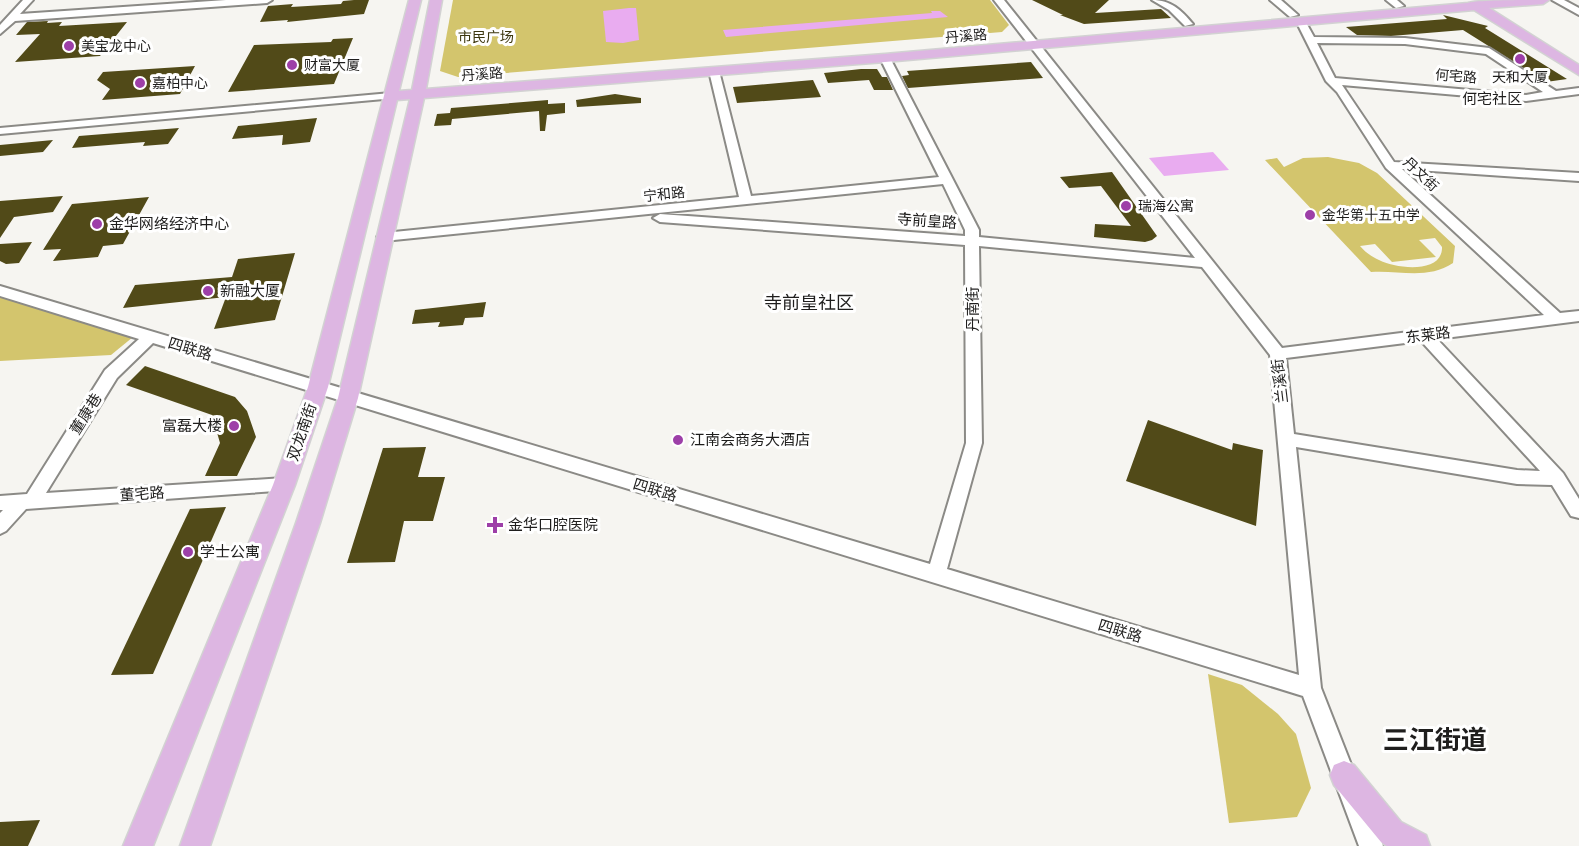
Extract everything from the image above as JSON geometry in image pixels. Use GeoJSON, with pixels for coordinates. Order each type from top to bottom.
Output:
{"type":"FeatureCollection","features":[{"type":"Feature","properties":{"kind":"main road","name":"双龙南街"},"geometry":{"type":"LineString","coordinates":[[138,846],[284,485],[318,387],[415,0]]}},
{"type":"Feature","properties":{"kind":"main road"},"geometry":{"type":"LineString","coordinates":[[195,846],[304,534],[348,398],[436,0]]}},
{"type":"Feature","properties":{"kind":"main road","name":"丹溪路"},"geometry":{"type":"LineString","coordinates":[[417,90],[885,58],[1188,24],[1297,18],[1395,3],[1544,0]]}},
{"type":"Feature","properties":{"kind":"main road","name":"丹溪路"},"geometry":{"type":"LineString","coordinates":[[392,96],[417,90],[1032,41],[1476,2]]}},
{"type":"Feature","properties":{"kind":"main road"},"geometry":{"type":"LineString","coordinates":[[1476,2],[1579,59]]}},
{"type":"Feature","properties":{"kind":"main road"},"geometry":{"type":"LineString","coordinates":[[1476,2],[1579,71]]}},
{"type":"Feature","properties":{"kind":"main road"},"geometry":{"type":"LineString","coordinates":[[1344,775],[1391,832],[1415,846]]}},
{"type":"Feature","properties":{"kind":"street"},"geometry":{"type":"LineString","coordinates":[[0,31],[28,0]]}},
{"type":"Feature","properties":{"kind":"street"},"geometry":{"type":"LineString","coordinates":[[12,18],[267,0]]}},
{"type":"Feature","properties":{"kind":"street","name":"兰溪街"},"geometry":{"type":"LineString","coordinates":[[999,0],[1278,354],[1311,688],[1371,846]]}},
{"type":"Feature","properties":{"kind":"street"},"geometry":{"type":"LineString","coordinates":[[1157,0],[1172,8],[1188,24]]}},
{"type":"Feature","properties":{"kind":"street"},"geometry":{"type":"LineString","coordinates":[[1275,0],[1297,18]]}},
{"type":"Feature","properties":{"kind":"street"},"geometry":{"type":"LineString","coordinates":[[1557,0],[1579,12]]}},
{"type":"Feature","properties":{"kind":"street","name":"丹文街"},"geometry":{"type":"LineString","coordinates":[[1297,18],[1311,40],[1331,81],[1341,90],[1390,165],[1557,319]]}},
{"type":"Feature","properties":{"kind":"street"},"geometry":{"type":"LineString","coordinates":[[1311,40],[1405,41],[1489,51],[1553,94]]}},
{"type":"Feature","properties":{"kind":"street","name":"丹南街"},"geometry":{"type":"LineString","coordinates":[[885,58],[972,230],[974,442],[936,575]]}},
{"type":"Feature","properties":{"kind":"street"},"geometry":{"type":"LineString","coordinates":[[714,71],[746,201]]}},
{"type":"Feature","properties":{"kind":"street","name":"何宅路"},"geometry":{"type":"LineString","coordinates":[[1331,81],[1526,98],[1579,91]]}},
{"type":"Feature","properties":{"kind":"street","name":"丹溪路"},"geometry":{"type":"LineString","coordinates":[[0,131],[392,96]]}},
{"type":"Feature","properties":{"kind":"street"},"geometry":{"type":"LineString","coordinates":[[1390,165],[1579,177]]}},
{"type":"Feature","properties":{"kind":"street","name":"宁和路"},"geometry":{"type":"LineString","coordinates":[[384,237],[947,180]]}},
{"type":"Feature","properties":{"kind":"street","name":"寺前皇路"},"geometry":{"type":"LineString","coordinates":[[648,211],[659,218],[972,241],[1206,263]]}},
{"type":"Feature","properties":{"kind":"street","name":"四联路"},"geometry":{"type":"LineString","coordinates":[[0,291],[1311,688]]}},
{"type":"Feature","properties":{"kind":"street","name":"东莱路"},"geometry":{"type":"LineString","coordinates":[[1278,354],[1579,316]]}},
{"type":"Feature","properties":{"kind":"street"},"geometry":{"type":"LineString","coordinates":[[1425,336],[1557,478],[1577,511]]}},
{"type":"Feature","properties":{"kind":"street","name":"董康巷"},"geometry":{"type":"LineString","coordinates":[[0,526],[27,501],[111,374],[150,337]]}},
{"type":"Feature","properties":{"kind":"street"},"geometry":{"type":"LineString","coordinates":[[1286,439],[1516,477],[1557,478]]}},
{"type":"Feature","properties":{"kind":"street","name":"董宅路"},"geometry":{"type":"LineString","coordinates":[[0,503],[284,485]]}},
{"type":"Feature","properties":{"kind":"green space","name":"市民广场"},"geometry":{"type":"Polygon","coordinates":[[[453,0],[990,0],[1009,25],[1002,32],[458,77],[440,71],[453,0]]]}},
{"type":"Feature","properties":{"kind":"green space"},"geometry":{"type":"Polygon","coordinates":[[[1328,157],[1359,163],[1377,173],[1455,246],[1453,263],[1423,273],[1371,272],[1265,160],[1277,158],[1284,167],[1303,158],[1328,157]],[[1435,238],[1419,240],[1436,257],[1392,262],[1375,244],[1360,246],[1379,260],[1407,267],[1435,262],[1440,256],[1442,247],[1435,238]]]}},
{"type":"Feature","properties":{"kind":"green space"},"geometry":{"type":"Polygon","coordinates":[[[0,297],[133,337],[111,355],[0,361],[0,297]]]}},
{"type":"Feature","properties":{"kind":"green space"},"geometry":{"type":"Polygon","coordinates":[[[1208,674],[1242,685],[1278,714],[1296,734],[1311,788],[1297,817],[1229,823],[1208,674]]]}},
{"type":"Feature","properties":{"kind":"shaded area"},"geometry":{"type":"Polygon","coordinates":[[[636,8],[639,40],[623,43],[606,42],[603,11],[636,8]]]}},
{"type":"Feature","properties":{"kind":"shaded area"},"geometry":{"type":"Polygon","coordinates":[[[931,11],[940,11],[948,17],[726,37],[723,30],[932,13],[931,11]]]}},
{"type":"Feature","properties":{"kind":"shaded area"},"geometry":{"type":"Polygon","coordinates":[[[1213,152],[1229,170],[1164,176],[1149,158],[1213,152]]]}},
{"type":"Feature","properties":{"kind":"building"},"geometry":{"type":"Polygon","coordinates":[[[369,0],[364,14],[287,22],[288,20],[260,22],[268,6],[341,4],[343,1],[369,0]]]}},
{"type":"Feature","properties":{"kind":"building"},"geometry":{"type":"Polygon","coordinates":[[[1032,0],[1109,0],[1095,13],[1161,9],[1171,18],[1084,24],[1060,15],[1063,15],[1032,0]]]}},
{"type":"Feature","properties":{"kind":"building","name":"天和大厦"},"geometry":{"type":"Polygon","coordinates":[[[1443,15],[1488,26],[1485,28],[1567,79],[1546,82],[1463,30],[1391,36],[1357,35],[1346,27],[1447,19],[1443,15]]]}},
{"type":"Feature","properties":{"kind":"building","name":"美宝龙中心"},"geometry":{"type":"Polygon","coordinates":[[[48,21],[47,23],[62,22],[59,26],[127,22],[100,56],[15,62],[40,34],[16,35],[27,22],[48,21]]]}},
{"type":"Feature","properties":{"kind":"building","name":"财富大厦"},"geometry":{"type":"Polygon","coordinates":[[[353,38],[334,84],[228,92],[254,45],[331,42],[333,39],[353,38]]]}},
{"type":"Feature","properties":{"kind":"building"},"geometry":{"type":"Polygon","coordinates":[[[1031,62],[1043,78],[908,88],[902,76],[909,75],[907,71],[1031,62]]]}},
{"type":"Feature","properties":{"kind":"building","name":"嘉柏中心"},"geometry":{"type":"Polygon","coordinates":[[[195,66],[180,94],[102,100],[110,89],[97,80],[103,72],[195,66]]]}},
{"type":"Feature","properties":{"kind":"building"},"geometry":{"type":"Polygon","coordinates":[[[877,69],[882,77],[887,77],[893,90],[874,90],[869,80],[828,83],[824,73],[877,69]]]}},
{"type":"Feature","properties":{"kind":"building"},"geometry":{"type":"Polygon","coordinates":[[[813,80],[821,97],[737,103],[733,87],[813,80]]]}},
{"type":"Feature","properties":{"kind":"building"},"geometry":{"type":"Polygon","coordinates":[[[615,94],[641,98],[641,103],[577,107],[576,100],[615,94]]]}},
{"type":"Feature","properties":{"kind":"building"},"geometry":{"type":"Polygon","coordinates":[[[548,100],[548,104],[565,103],[565,113],[547,115],[545,131],[540,131],[539,111],[452,119],[451,125],[434,126],[437,114],[450,113],[451,108],[548,100]]]}},
{"type":"Feature","properties":{"kind":"building"},"geometry":{"type":"Polygon","coordinates":[[[317,118],[310,142],[282,145],[283,135],[232,139],[238,126],[317,118]]]}},
{"type":"Feature","properties":{"kind":"building"},"geometry":{"type":"Polygon","coordinates":[[[179,128],[168,144],[143,146],[145,142],[72,148],[79,136],[179,128]]]}},
{"type":"Feature","properties":{"kind":"building"},"geometry":{"type":"Polygon","coordinates":[[[53,140],[43,152],[0,156],[0,145],[53,140]]]}},
{"type":"Feature","properties":{"kind":"building","name":"瑞海公寓"},"geometry":{"type":"Polygon","coordinates":[[[1112,172],[1157,236],[1152,240],[1145,242],[1094,237],[1095,224],[1131,226],[1101,186],[1069,188],[1060,177],[1112,172]]]}},
{"type":"Feature","properties":{"kind":"building"},"geometry":{"type":"Polygon","coordinates":[[[63,196],[53,212],[14,217],[0,238],[0,201],[63,196]]]}},
{"type":"Feature","properties":{"kind":"building","name":"金华网络经济中心"},"geometry":{"type":"Polygon","coordinates":[[[149,197],[123,244],[103,246],[98,257],[53,261],[61,249],[43,250],[72,204],[149,197]]]}},
{"type":"Feature","properties":{"kind":"building"},"geometry":{"type":"Polygon","coordinates":[[[32,242],[19,263],[6,264],[0,261],[0,244],[32,242]]]}},
{"type":"Feature","properties":{"kind":"building","name":"新融大厦"},"geometry":{"type":"Polygon","coordinates":[[[295,253],[275,320],[214,329],[226,297],[123,308],[135,285],[232,277],[238,259],[295,253]]]}},
{"type":"Feature","properties":{"kind":"building"},"geometry":{"type":"Polygon","coordinates":[[[486,302],[483,317],[465,318],[463,325],[438,327],[440,322],[412,324],[415,310],[486,302]]]}},
{"type":"Feature","properties":{"kind":"building","name":"富磊大楼"},"geometry":{"type":"Polygon","coordinates":[[[145,366],[235,397],[247,411],[256,437],[237,476],[205,476],[220,443],[212,415],[126,385],[145,366]]]}},
{"type":"Feature","properties":{"kind":"building"},"geometry":{"type":"Polygon","coordinates":[[[1148,420],[1232,450],[1233,443],[1263,450],[1256,526],[1126,481],[1148,420]]]}},
{"type":"Feature","properties":{"kind":"building"},"geometry":{"type":"Polygon","coordinates":[[[426,447],[418,477],[445,477],[433,521],[404,521],[395,562],[347,563],[383,448],[426,447]]]}},
{"type":"Feature","properties":{"kind":"building","name":"学士公寓"},"geometry":{"type":"Polygon","coordinates":[[[226,507],[153,674],[111,675],[190,509],[226,507]]]}},
{"type":"Feature","properties":{"kind":"building"},"geometry":{"type":"Polygon","coordinates":[[[40,820],[28,846],[0,846],[0,822],[40,820]]]}},
{"type":"Feature","properties":{"kind":"place","name":"美宝龙中心"},"geometry":{"type":"Point","coordinates":[69,46]}},
{"type":"Feature","properties":{"kind":"place","name":"天和大厦"},"geometry":{"type":"Point","coordinates":[1520,59]}},
{"type":"Feature","properties":{"kind":"place","name":"财富大厦"},"geometry":{"type":"Point","coordinates":[292,65]}},
{"type":"Feature","properties":{"kind":"place","name":"嘉柏中心"},"geometry":{"type":"Point","coordinates":[140,83]}},
{"type":"Feature","properties":{"kind":"place","name":"瑞海公寓"},"geometry":{"type":"Point","coordinates":[1126,206]}},
{"type":"Feature","properties":{"kind":"place","name":"金华第十五中学"},"geometry":{"type":"Point","coordinates":[1310,215]}},
{"type":"Feature","properties":{"kind":"place","name":"金华网络经济中心"},"geometry":{"type":"Point","coordinates":[97,224]}},
{"type":"Feature","properties":{"kind":"place","name":"新融大厦"},"geometry":{"type":"Point","coordinates":[208,291]}},
{"type":"Feature","properties":{"kind":"place","name":"富磊大楼"},"geometry":{"type":"Point","coordinates":[234,426]}},
{"type":"Feature","properties":{"kind":"place","name":"江南会商务大酒店"},"geometry":{"type":"Point","coordinates":[678,440]}},
{"type":"Feature","properties":{"kind":"place","name":"金华口腔医院"},"geometry":{"type":"Point","coordinates":[495,525]}},
{"type":"Feature","properties":{"kind":"place","name":"学士公寓"},"geometry":{"type":"Point","coordinates":[188,552]}},
{"type":"Feature","properties":{"kind":"district","name":"何宅社区"},"geometry":{"type":"Point","coordinates":[1492,99]}},
{"type":"Feature","properties":{"kind":"district","name":"寺前皇社区"},"geometry":{"type":"Point","coordinates":[809,302]}},
{"type":"Feature","properties":{"kind":"district","name":"三江街道"},"geometry":{"type":"Point","coordinates":[1435,740]}}]}
